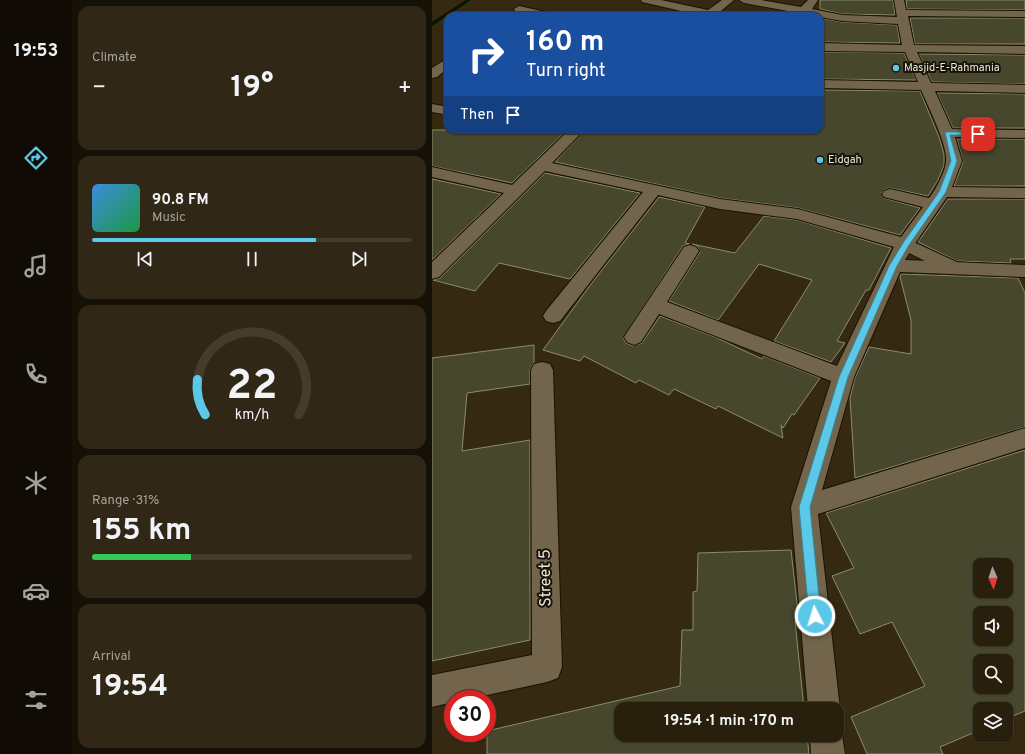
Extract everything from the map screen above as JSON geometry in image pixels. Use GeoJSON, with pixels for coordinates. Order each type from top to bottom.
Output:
{"type":"FeatureCollection","features":[{"type":"Feature","properties":{"kind":"street"},"geometry":{"type":"LineString","coordinates":[[515,12],[533,0]]}},
{"type":"Feature","properties":{"kind":"street"},"geometry":{"type":"LineString","coordinates":[[646,0],[696,12]]}},
{"type":"Feature","properties":{"kind":"street"},"geometry":{"type":"LineString","coordinates":[[713,12],[729,0]]}},
{"type":"Feature","properties":{"kind":"street"},"geometry":{"type":"LineString","coordinates":[[744,0],[809,12]]}},
{"type":"Feature","properties":{"kind":"street"},"geometry":{"type":"LineString","coordinates":[[804,11],[814,0]]}},
{"type":"Feature","properties":{"kind":"street"},"geometry":{"type":"LineString","coordinates":[[519,9],[533,12]]}},
{"type":"Feature","properties":{"kind":"street"},"geometry":{"type":"LineString","coordinates":[[823,702],[804,507],[843,377],[893,266],[905,244],[938,198],[954,161],[947,133],[909,48],[902,11]]}},
{"type":"Feature","properties":{"kind":"street"},"geometry":{"type":"LineString","coordinates":[[824,15],[842,18],[902,11],[1025,14]]}},
{"type":"Feature","properties":{"kind":"street"},"geometry":{"type":"LineString","coordinates":[[824,47],[1025,50]]}},
{"type":"Feature","properties":{"kind":"street"},"geometry":{"type":"LineString","coordinates":[[432,74],[444,65]]}},
{"type":"Feature","properties":{"kind":"street"},"geometry":{"type":"LineString","coordinates":[[824,84],[927,88],[1025,89]]}},
{"type":"Feature","properties":{"kind":"street"},"geometry":{"type":"LineString","coordinates":[[432,108],[444,110]]}},
{"type":"Feature","properties":{"kind":"street"},"geometry":{"type":"LineString","coordinates":[[947,133],[1025,134]]}},
{"type":"Feature","properties":{"kind":"street"},"geometry":{"type":"LineString","coordinates":[[432,273],[540,165],[568,134]]}},
{"type":"Feature","properties":{"kind":"street"},"geometry":{"type":"LineString","coordinates":[[540,165],[653,191],[720,204],[798,214],[905,244],[954,268]]}},
{"type":"Feature","properties":{"kind":"street"},"geometry":{"type":"LineString","coordinates":[[432,172],[514,190]]}},
{"type":"Feature","properties":{"kind":"street"},"geometry":{"type":"LineString","coordinates":[[553,316],[653,191]]}},
{"type":"Feature","properties":{"kind":"street"},"geometry":{"type":"LineString","coordinates":[[890,194],[938,198],[1025,193]]}},
{"type":"Feature","properties":{"kind":"street"},"geometry":{"type":"LineString","coordinates":[[634,337],[690,251]]}},
{"type":"Feature","properties":{"kind":"street"},"geometry":{"type":"LineString","coordinates":[[893,266],[1025,271]]}},
{"type":"Feature","properties":{"kind":"street"},"geometry":{"type":"LineString","coordinates":[[656,305],[843,377]]}},
{"type":"Feature","properties":{"kind":"street","name":"Street 5"},"geometry":{"type":"LineString","coordinates":[[432,691],[547,667],[542,370]]}},
{"type":"Feature","properties":{"kind":"street"},"geometry":{"type":"LineString","coordinates":[[804,507],[1025,438]]}},
{"type":"Feature","properties":{"kind":"street"},"geometry":{"type":"LineString","coordinates":[[827,742],[828,754]]}},
{"type":"Feature","properties":{"kind":"building"},"geometry":{"type":"Polygon","coordinates":[[[820,0],[893,0],[895,15],[842,14],[820,9],[820,0]]]}},
{"type":"Feature","properties":{"kind":"building"},"geometry":{"type":"Polygon","coordinates":[[[906,0],[1025,0],[1025,10],[907,9],[906,0]]]}},
{"type":"Feature","properties":{"kind":"building"},"geometry":{"type":"Polygon","coordinates":[[[910,18],[1025,18],[1025,44],[915,44],[910,18]]]}},
{"type":"Feature","properties":{"kind":"building"},"geometry":{"type":"Polygon","coordinates":[[[824,19],[842,22],[897,25],[900,43],[824,42],[824,19]]]}},
{"type":"Feature","properties":{"kind":"building"},"geometry":{"type":"Polygon","coordinates":[[[824,52],[904,53],[916,80],[824,79],[824,52]]]}},
{"type":"Feature","properties":{"kind":"building"},"geometry":{"type":"Polygon","coordinates":[[[919,54],[1025,55],[1025,84],[932,82],[919,54]]]}},
{"type":"Feature","properties":{"kind":"building"},"geometry":{"type":"Polygon","coordinates":[[[824,90],[920,91],[939,137],[944,154],[944,165],[938,180],[928,196],[890,188],[881,193],[884,198],[920,208],[900,235],[798,208],[720,198],[555,162],[581,134],[824,134],[824,90]]]}},
{"type":"Feature","properties":{"kind":"building"},"geometry":{"type":"Polygon","coordinates":[[[937,93],[1025,94],[1025,128],[953,128],[937,93]]]}},
{"type":"Feature","properties":{"kind":"building"},"geometry":{"type":"Polygon","coordinates":[[[432,130],[444,130],[444,134],[563,134],[512,183],[432,166],[432,130]]]}},
{"type":"Feature","properties":{"kind":"building"},"geometry":{"type":"Polygon","coordinates":[[[957,139],[1025,139],[1025,186],[954,186],[963,162],[957,139]]]}},
{"type":"Feature","properties":{"kind":"building"},"geometry":{"type":"Polygon","coordinates":[[[545,173],[640,193],[570,279],[499,263],[475,291],[433,280],[440,278],[545,173]]]}},
{"type":"Feature","properties":{"kind":"building"},"geometry":{"type":"Polygon","coordinates":[[[432,179],[501,194],[432,260],[432,179]]]}},
{"type":"Feature","properties":{"kind":"building"},"geometry":{"type":"Polygon","coordinates":[[[659,197],[705,207],[685,243],[690,244],[683,246],[623,338],[626,343],[633,346],[642,343],[660,316],[715,337],[762,359],[764,356],[820,378],[794,415],[792,414],[783,428],[781,425],[783,438],[718,406],[716,409],[674,389],[669,395],[639,380],[636,383],[584,356],[580,361],[543,350],[591,284],[659,197]]]}},
{"type":"Feature","properties":{"kind":"building"},"geometry":{"type":"Polygon","coordinates":[[[948,199],[1025,199],[1025,259],[1010,259],[1011,263],[957,261],[918,242],[948,199]]]}},
{"type":"Feature","properties":{"kind":"building"},"geometry":{"type":"Polygon","coordinates":[[[764,216],[797,220],[891,248],[869,290],[866,290],[837,341],[845,343],[831,362],[774,341],[812,280],[759,264],[718,320],[669,301],[700,252],[697,246],[692,244],[735,253],[764,216]]]}},
{"type":"Feature","properties":{"kind":"building"},"geometry":{"type":"Polygon","coordinates":[[[901,274],[1018,278],[1025,293],[1025,427],[855,478],[850,398],[855,378],[869,347],[911,354],[911,320],[900,277],[901,274]]]}},
{"type":"Feature","properties":{"kind":"building"},"geometry":{"type":"Polygon","coordinates":[[[534,345],[534,362],[530,370],[530,384],[467,393],[462,451],[530,440],[530,640],[432,661],[432,358],[534,345]]]}},
{"type":"Feature","properties":{"kind":"building"},"geometry":{"type":"Polygon","coordinates":[[[1025,450],[1025,711],[1013,716],[1013,702],[973,702],[973,733],[940,747],[943,754],[867,754],[851,717],[925,686],[892,622],[860,634],[832,576],[854,568],[826,513],[1025,450]]]}},
{"type":"Feature","properties":{"kind":"building"},"geometry":{"type":"Polygon","coordinates":[[[791,550],[799,621],[795,621],[803,702],[614,702],[614,742],[808,742],[809,754],[487,754],[487,742],[496,742],[496,729],[680,686],[682,630],[693,630],[693,592],[697,591],[698,553],[791,550]]]}},
{"type":"Feature","properties":{"kind":"waterway"},"geometry":{"type":"LineString","coordinates":[[450,12],[469,0]]}},
{"type":"Feature","properties":{"kind":"waterway"},"geometry":{"type":"LineString","coordinates":[[432,24],[444,16]]}},
{"type":"Feature","properties":{"kind":"place","name":"Masjid-E-Rahmania"},"geometry":{"type":"Point","coordinates":[896,68]}},
{"type":"Feature","properties":{"kind":"place","name":"Eidgah"},"geometry":{"type":"Point","coordinates":[820,160]}},
{"type":"Feature","properties":{"kind":"route"},"geometry":{"type":"LineString","coordinates":[[815,616],[804,507],[843,377],[893,266],[905,244],[942,192],[954,161],[947,133],[978,134]]}}]}
